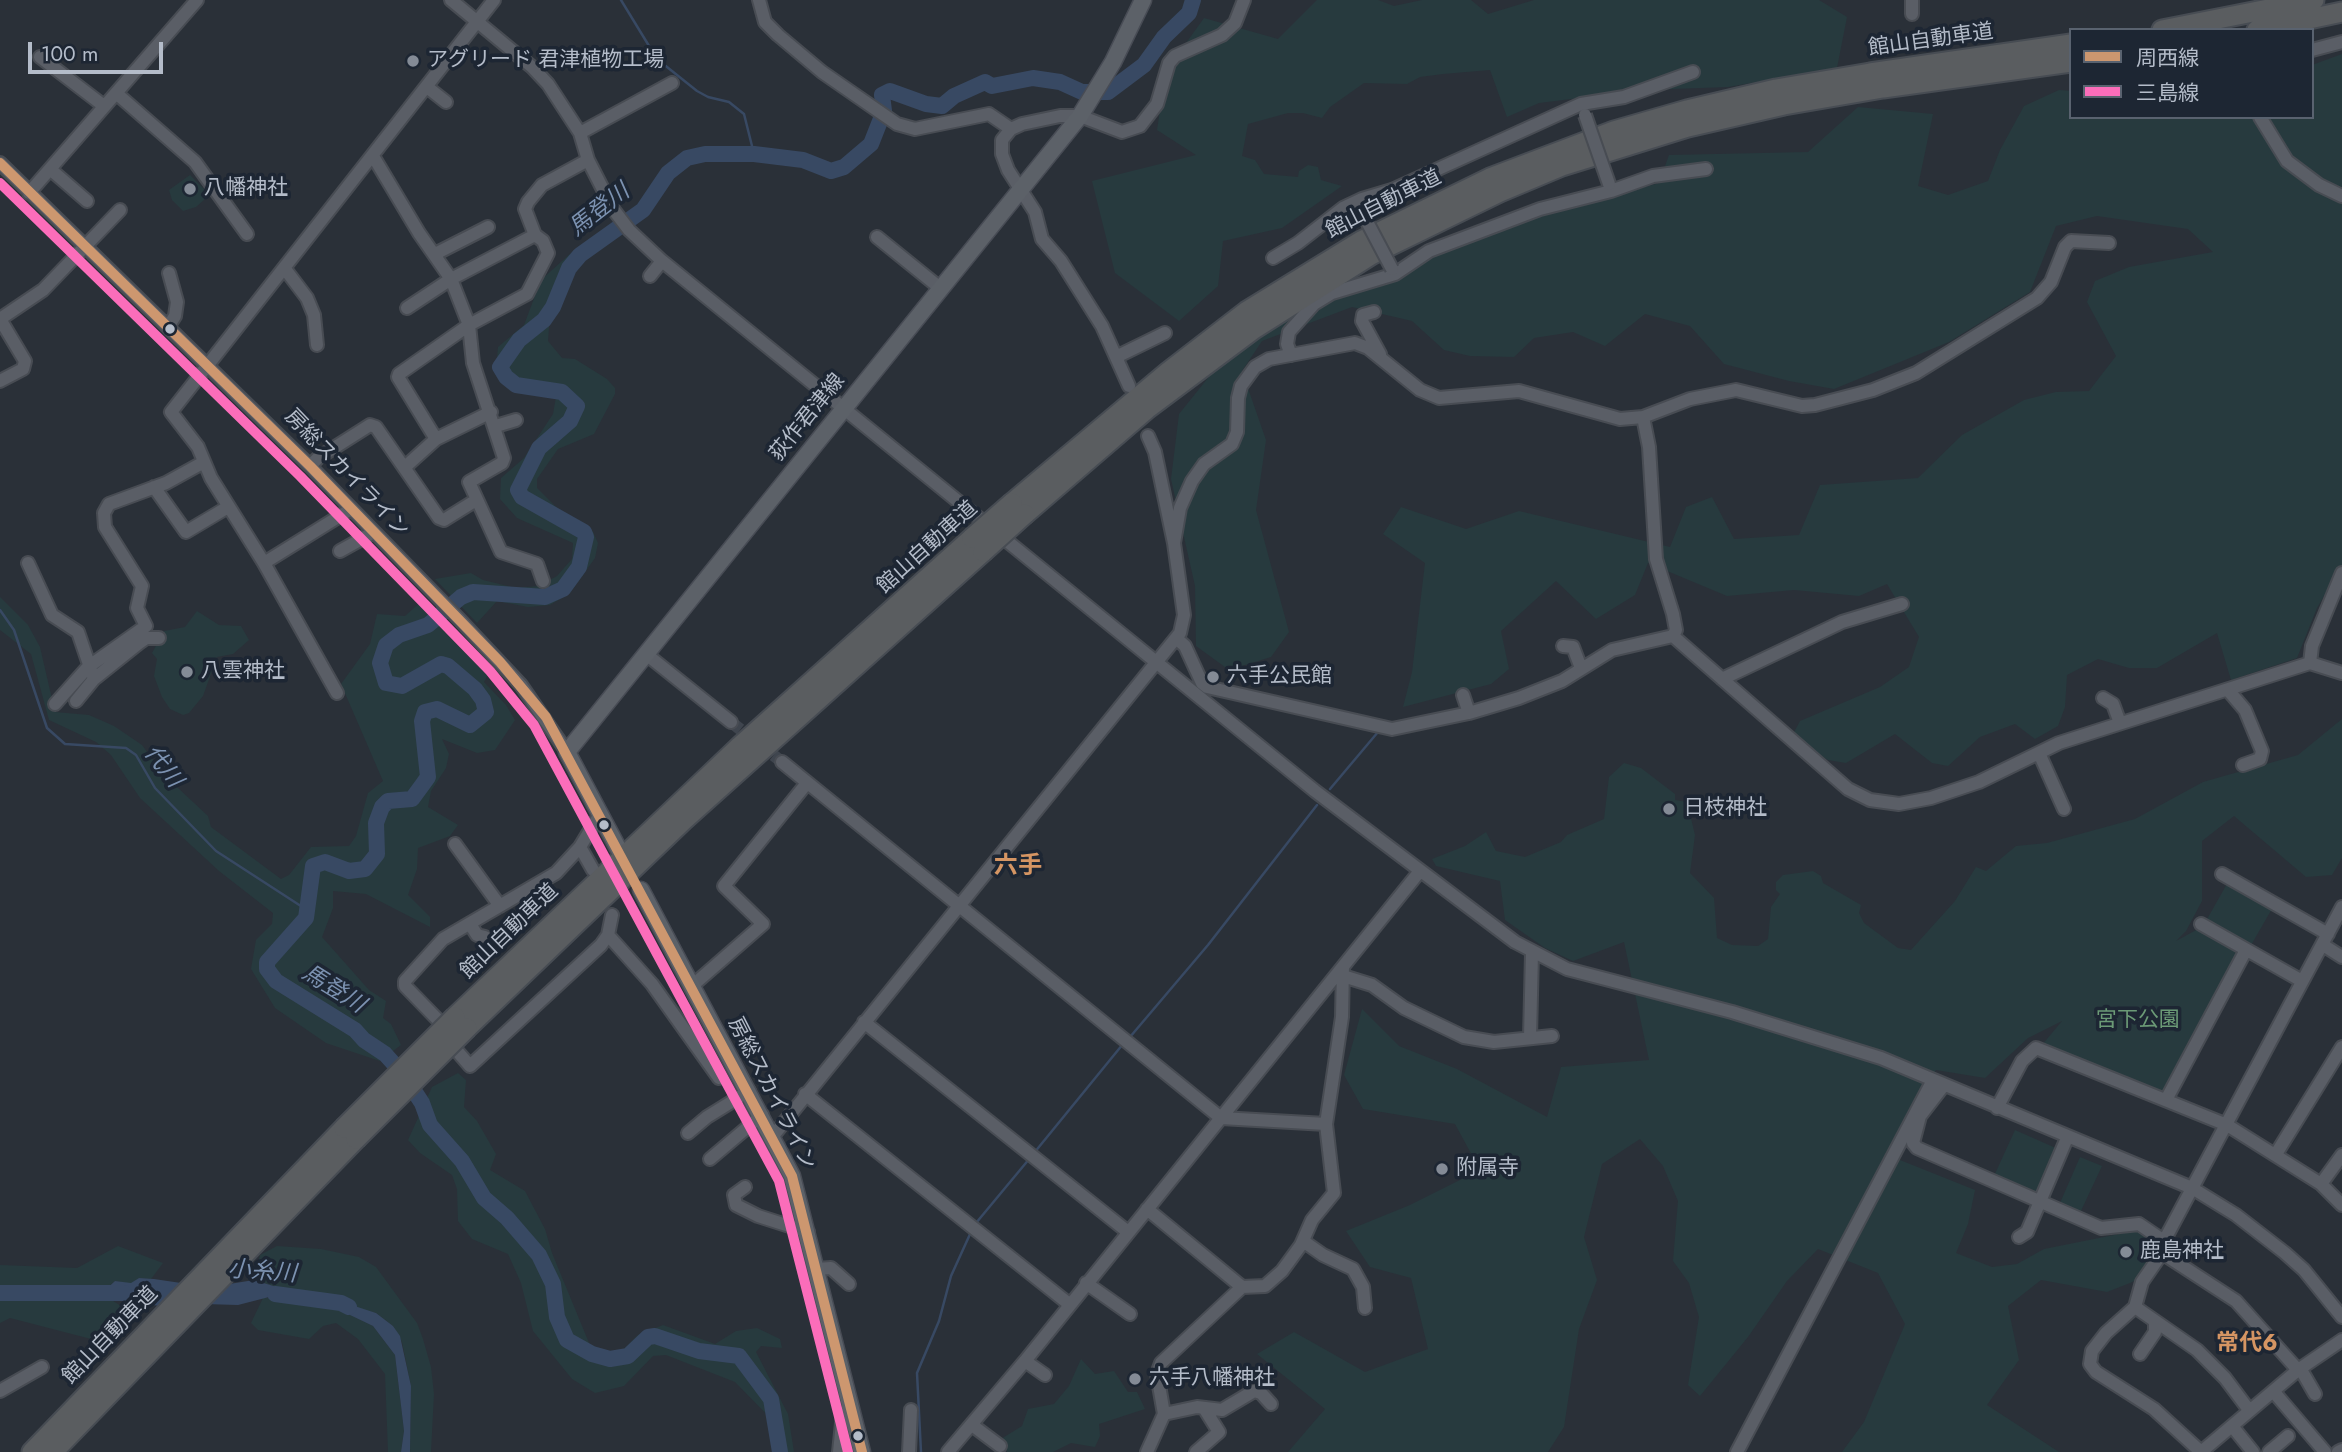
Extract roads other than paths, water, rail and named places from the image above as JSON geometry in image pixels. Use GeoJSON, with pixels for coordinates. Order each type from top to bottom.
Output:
{"type":"FeatureCollection","features":[{"type":"Feature","properties":{"kind":"highway"},"geometry":{"type":"LineString","coordinates":[[2172,28],[2314,0]]}},
{"type":"Feature","properties":{"kind":"highway"},"geometry":{"type":"LineString","coordinates":[[2266,28],[2342,12]]}},
{"type":"Feature","properties":{"kind":"highway","name":"館山自動車道"},"geometry":{"type":"LineString","coordinates":[[32,1452],[136,1353],[350,1133],[453,1022],[740,746],[977,545],[1168,372],[1247,311],[1362,241],[1490,178],[1614,131],[1699,107],[1856,75],[2069,44]]}},
{"type":"Feature","properties":{"kind":"highway","name":"館山自動車道"},"geometry":{"type":"LineString","coordinates":[[1018,508],[1254,329],[1371,255],[1500,192],[1562,166],[1688,127],[1784,105],[1883,88],[2069,62]]}},
{"type":"Feature","properties":{"kind":"highway","name":"館山自動車道"},"geometry":{"type":"LineString","coordinates":[[53,1452],[136,1353]]}},
{"type":"Feature","properties":{"kind":"main road","name":"荻作君津線"},"geometry":{"type":"LineString","coordinates":[[567,752],[1082,114],[1113,62],[1143,0]]}},
{"type":"Feature","properties":{"kind":"main road","name":"房総スカイライン"},"geometry":{"type":"LineString","coordinates":[[567,752],[619,850]]}},
{"type":"Feature","properties":{"kind":"main road","name":"房総スカイライン"},"geometry":{"type":"LineString","coordinates":[[641,890],[773,1136],[796,1189],[862,1452]]}},
{"type":"Feature","properties":{"kind":"street"},"geometry":{"type":"LineString","coordinates":[[29,193],[197,0]]}},
{"type":"Feature","properties":{"kind":"street"},"geometry":{"type":"LineString","coordinates":[[451,0],[532,67],[548,85],[580,133],[589,160],[613,209],[639,240],[662,261],[1315,791],[1532,953],[1567,969],[1833,1041],[2192,1188],[2236,1215],[2285,1252],[2304,1270],[2342,1317]]}},
{"type":"Feature","properties":{"kind":"street"},"geometry":{"type":"LineString","coordinates":[[337,692],[264,563],[228,507],[198,447],[171,412],[494,0]]}},
{"type":"Feature","properties":{"kind":"street"},"geometry":{"type":"LineString","coordinates":[[759,0],[765,22],[778,35],[822,72],[891,120],[915,129],[989,114],[1011,129]]}},
{"type":"Feature","properties":{"kind":"street"},"geometry":{"type":"LineString","coordinates":[[1129,387],[1102,326],[1061,261],[1042,239],[1035,212],[1020,190],[1002,154],[1002,140],[1011,129],[1042,118],[1082,114],[1122,132],[1140,126],[1157,104],[1170,63],[1175,56],[1223,35],[1235,23],[1244,0]]}},
{"type":"Feature","properties":{"kind":"street"},"geometry":{"type":"LineString","coordinates":[[1912,0],[1912,14]]}},
{"type":"Feature","properties":{"kind":"street"},"geometry":{"type":"LineString","coordinates":[[2314,49],[2342,42]]}},
{"type":"Feature","properties":{"kind":"street"},"geometry":{"type":"LineString","coordinates":[[40,57],[104,106]]}},
{"type":"Feature","properties":{"kind":"street"},"geometry":{"type":"LineString","coordinates":[[1273,258],[1343,208],[1356,202],[1392,190],[1583,109],[1693,72]]}},
{"type":"Feature","properties":{"kind":"street"},"geometry":{"type":"LineString","coordinates":[[580,133],[672,83]]}},
{"type":"Feature","properties":{"kind":"street"},"geometry":{"type":"LineString","coordinates":[[427,87],[446,102]]}},
{"type":"Feature","properties":{"kind":"street"},"geometry":{"type":"LineString","coordinates":[[116,93],[195,162],[247,234]]}},
{"type":"Feature","properties":{"kind":"street"},"geometry":{"type":"LineString","coordinates":[[1583,109],[1610,188]]}},
{"type":"Feature","properties":{"kind":"street"},"geometry":{"type":"LineString","coordinates":[[2261,119],[2287,161],[2319,185],[2342,196]]}},
{"type":"Feature","properties":{"kind":"street"},"geometry":{"type":"LineString","coordinates":[[373,156],[451,279],[483,371],[504,458],[502,463],[469,482],[501,552],[537,564],[542,581]]}},
{"type":"Feature","properties":{"kind":"street"},"geometry":{"type":"LineString","coordinates":[[436,439],[398,377],[403,368],[469,325],[527,294],[548,253],[543,241],[536,235],[526,209],[528,202],[542,185],[589,160]]}},
{"type":"Feature","properties":{"kind":"street","name":"房総スカイライン"},"geometry":{"type":"LineString","coordinates":[[0,163],[310,466],[460,620],[522,685],[567,752]]}},
{"type":"Feature","properties":{"kind":"street"},"geometry":{"type":"LineString","coordinates":[[50,169],[87,201]]}},
{"type":"Feature","properties":{"kind":"street"},"geometry":{"type":"LineString","coordinates":[[1291,355],[1287,344],[1289,332],[1314,304],[1351,285],[1394,271],[1429,251],[1540,209],[1653,176],[1706,169]]}},
{"type":"Feature","properties":{"kind":"street"},"geometry":{"type":"LineString","coordinates":[[1356,202],[1394,271]]}},
{"type":"Feature","properties":{"kind":"street"},"geometry":{"type":"LineString","coordinates":[[0,381],[23,369],[25,362],[0,319],[43,290],[120,210]]}},
{"type":"Feature","properties":{"kind":"street"},"geometry":{"type":"LineString","coordinates":[[435,254],[488,227]]}},
{"type":"Feature","properties":{"kind":"street"},"geometry":{"type":"LineString","coordinates":[[407,308],[451,279],[536,235]]}},
{"type":"Feature","properties":{"kind":"street"},"geometry":{"type":"LineString","coordinates":[[877,237],[940,288]]}},
{"type":"Feature","properties":{"kind":"street"},"geometry":{"type":"LineString","coordinates":[[1174,543],[1180,508],[1192,481],[1204,464],[1232,444],[1237,432],[1241,386],[1255,367],[1269,359],[1354,343],[1382,357],[1420,390],[1439,398],[1501,390],[1519,391],[1557,399],[1601,416],[1620,419],[1643,417],[1690,399],[1736,390],[1802,407],[1873,390],[1916,373],[2037,298],[2050,282],[2065,247],[2071,241],[2109,243]]}},
{"type":"Feature","properties":{"kind":"street"},"geometry":{"type":"LineString","coordinates":[[650,276],[662,261]]}},
{"type":"Feature","properties":{"kind":"street"},"geometry":{"type":"LineString","coordinates":[[285,269],[307,298],[314,315],[317,345]]}},
{"type":"Feature","properties":{"kind":"street"},"geometry":{"type":"LineString","coordinates":[[168,327],[176,316],[177,302],[169,273]]}},
{"type":"Feature","properties":{"kind":"street"},"geometry":{"type":"LineString","coordinates":[[1374,312],[1363,315],[1363,327],[1382,357]]}},
{"type":"Feature","properties":{"kind":"street"},"geometry":{"type":"LineString","coordinates":[[1116,357],[1165,333]]}},
{"type":"Feature","properties":{"kind":"street"},"geometry":{"type":"LineString","coordinates":[[405,467],[436,439],[491,412]]}},
{"type":"Feature","properties":{"kind":"street"},"geometry":{"type":"LineString","coordinates":[[1643,417],[1649,447],[1656,559],[1673,614],[1676,630],[1673,636]]}},
{"type":"Feature","properties":{"kind":"street"},"geometry":{"type":"LineString","coordinates":[[496,426],[516,420]]}},
{"type":"Feature","properties":{"kind":"street"},"geometry":{"type":"LineString","coordinates":[[310,466],[370,425],[376,427],[439,518],[444,520],[472,502]]}},
{"type":"Feature","properties":{"kind":"street"},"geometry":{"type":"LineString","coordinates":[[773,1136],[1156,663],[1185,623],[1174,543],[1155,452],[1148,436]]}},
{"type":"Feature","properties":{"kind":"street"},"geometry":{"type":"LineString","coordinates":[[55,704],[146,626],[137,608],[142,586],[105,527],[104,513],[109,504],[154,487],[204,462]]}},
{"type":"Feature","properties":{"kind":"street"},"geometry":{"type":"LineString","coordinates":[[154,487],[186,532],[228,507]]}},
{"type":"Feature","properties":{"kind":"street"},"geometry":{"type":"LineString","coordinates":[[264,563],[351,509]]}},
{"type":"Feature","properties":{"kind":"street"},"geometry":{"type":"LineString","coordinates":[[340,551],[374,533]]}},
{"type":"Feature","properties":{"kind":"street"},"geometry":{"type":"LineString","coordinates":[[28,563],[52,615],[78,632],[91,673]]}},
{"type":"Feature","properties":{"kind":"street"},"geometry":{"type":"LineString","coordinates":[[2310,663],[2312,646],[2342,573]]}},
{"type":"Feature","properties":{"kind":"street"},"geometry":{"type":"LineString","coordinates":[[1722,679],[1842,622],[1902,604]]}},
{"type":"Feature","properties":{"kind":"street"},"geometry":{"type":"LineString","coordinates":[[1176,638],[1185,646],[1202,683],[1207,687],[1392,729],[1469,713],[1519,698],[1562,681],[1612,650],[1673,636]]}},
{"type":"Feature","properties":{"kind":"street"},"geometry":{"type":"LineString","coordinates":[[1673,636],[1848,789],[1870,800],[1899,804],[1931,798],[2003,773],[2077,731],[2120,723],[2310,663],[2342,673]]}},
{"type":"Feature","properties":{"kind":"street"},"geometry":{"type":"LineString","coordinates":[[76,701],[91,673],[146,638],[159,638]]}},
{"type":"Feature","properties":{"kind":"street"},"geometry":{"type":"LineString","coordinates":[[1563,646],[1573,647],[1581,668]]}},
{"type":"Feature","properties":{"kind":"street"},"geometry":{"type":"LineString","coordinates":[[646,654],[730,722]]}},
{"type":"Feature","properties":{"kind":"street"},"geometry":{"type":"LineString","coordinates":[[2228,690],[2245,710],[2262,751],[2260,759],[2242,765]]}},
{"type":"Feature","properties":{"kind":"street"},"geometry":{"type":"LineString","coordinates":[[1463,695],[1469,713]]}},
{"type":"Feature","properties":{"kind":"street"},"geometry":{"type":"LineString","coordinates":[[2104,698],[2113,704],[2120,723]]}},
{"type":"Feature","properties":{"kind":"street"},"geometry":{"type":"LineString","coordinates":[[2039,753],[2064,809]]}},
{"type":"Feature","properties":{"kind":"street"},"geometry":{"type":"LineString","coordinates":[[782,762],[1221,1118],[1326,1124]]}},
{"type":"Feature","properties":{"kind":"street"},"geometry":{"type":"LineString","coordinates":[[692,986],[763,924],[724,887],[807,783]]}},
{"type":"Feature","properties":{"kind":"street"},"geometry":{"type":"LineString","coordinates":[[453,1022],[405,986],[405,981],[443,939],[556,873],[580,847],[600,814]]}},
{"type":"Feature","properties":{"kind":"street"},"geometry":{"type":"LineString","coordinates":[[455,844],[500,906]]}},
{"type":"Feature","properties":{"kind":"street"},"geometry":{"type":"LineString","coordinates":[[580,847],[593,870]]}},
{"type":"Feature","properties":{"kind":"street"},"geometry":{"type":"LineString","coordinates":[[948,1452],[1343,971],[1420,871]]}},
{"type":"Feature","properties":{"kind":"street"},"geometry":{"type":"LineString","coordinates":[[2222,874],[2325,939],[2342,957]]}},
{"type":"Feature","properties":{"kind":"street"},"geometry":{"type":"LineString","coordinates":[[2342,907],[2142,1282],[2135,1307],[2106,1333],[2092,1351],[2090,1364],[2154,1409],[2201,1452],[2299,1369],[2342,1340]]}},
{"type":"Feature","properties":{"kind":"street"},"geometry":{"type":"LineString","coordinates":[[457,1051],[470,1066],[608,935],[612,915]]}},
{"type":"Feature","properties":{"kind":"street"},"geometry":{"type":"LineString","coordinates":[[470,923],[477,935],[485,937]]}},
{"type":"Feature","properties":{"kind":"street"},"geometry":{"type":"LineString","coordinates":[[2201,924],[2302,981]]}},
{"type":"Feature","properties":{"kind":"street"},"geometry":{"type":"LineString","coordinates":[[608,935],[652,984],[719,1078]]}},
{"type":"Feature","properties":{"kind":"street"},"geometry":{"type":"LineString","coordinates":[[2166,1100],[2246,950]]}},
{"type":"Feature","properties":{"kind":"street"},"geometry":{"type":"LineString","coordinates":[[1530,1037],[1532,953]]}},
{"type":"Feature","properties":{"kind":"street"},"geometry":{"type":"LineString","coordinates":[[1343,971],[1372,985],[1404,1008],[1464,1037],[1494,1042],[1552,1036]]}},
{"type":"Feature","properties":{"kind":"street"},"geometry":{"type":"LineString","coordinates":[[1147,1209],[1242,1287],[1257,1288],[1271,1282],[1303,1241],[1312,1220],[1334,1193],[1326,1124],[1342,1017],[1343,971]]}},
{"type":"Feature","properties":{"kind":"street"},"geometry":{"type":"LineString","coordinates":[[863,1022],[1128,1232]]}},
{"type":"Feature","properties":{"kind":"street"},"geometry":{"type":"LineString","coordinates":[[2276,1154],[2342,1047]]}},
{"type":"Feature","properties":{"kind":"street"},"geometry":{"type":"LineString","coordinates":[[1997,1108],[2022,1061],[2036,1048],[2227,1125],[2321,1185],[2342,1205]]}},
{"type":"Feature","properties":{"kind":"street"},"geometry":{"type":"LineString","coordinates":[[1938,1083],[1920,1116],[1914,1146],[2101,1228],[2142,1225],[2163,1247],[2236,1301],[2299,1369],[2315,1394]]}},
{"type":"Feature","properties":{"kind":"street"},"geometry":{"type":"LineString","coordinates":[[1737,1452],[1938,1083]]}},
{"type":"Feature","properties":{"kind":"street"},"geometry":{"type":"LineString","coordinates":[[688,1133],[707,1117],[748,1091]]}},
{"type":"Feature","properties":{"kind":"street"},"geometry":{"type":"LineString","coordinates":[[806,1094],[1069,1304]]}},
{"type":"Feature","properties":{"kind":"street"},"geometry":{"type":"LineString","coordinates":[[710,1159],[762,1115]]}},
{"type":"Feature","properties":{"kind":"street"},"geometry":{"type":"LineString","coordinates":[[2019,1237],[2028,1233],[2067,1138]]}},
{"type":"Feature","properties":{"kind":"street"},"geometry":{"type":"LineString","coordinates":[[2321,1185],[2342,1155]]}},
{"type":"Feature","properties":{"kind":"street"},"geometry":{"type":"LineString","coordinates":[[746,1187],[734,1195],[736,1205],[758,1216],[808,1231]]}},
{"type":"Feature","properties":{"kind":"street"},"geometry":{"type":"LineString","coordinates":[[1303,1241],[1323,1255],[1353,1269],[1363,1287],[1364,1308]]}},
{"type":"Feature","properties":{"kind":"street"},"geometry":{"type":"LineString","coordinates":[[817,1269],[831,1268],[849,1284]]}},
{"type":"Feature","properties":{"kind":"street"},"geometry":{"type":"LineString","coordinates":[[1086,1283],[1130,1314]]}},
{"type":"Feature","properties":{"kind":"street"},"geometry":{"type":"LineString","coordinates":[[1147,1452],[1164,1414],[1158,1367],[1242,1287]]}},
{"type":"Feature","properties":{"kind":"street"},"geometry":{"type":"LineString","coordinates":[[2135,1307],[2197,1350],[2249,1410]]}},
{"type":"Feature","properties":{"kind":"street"},"geometry":{"type":"LineString","coordinates":[[2140,1354],[2154,1332],[2155,1321]]}},
{"type":"Feature","properties":{"kind":"street"},"geometry":{"type":"LineString","coordinates":[[1025,1361],[1045,1375]]}},
{"type":"Feature","properties":{"kind":"street"},"geometry":{"type":"LineString","coordinates":[[0,1391],[42,1367]]}},
{"type":"Feature","properties":{"kind":"street"},"geometry":{"type":"LineString","coordinates":[[1164,1414],[1187,1407],[1222,1410],[1254,1391],[1261,1393],[1271,1404]]}},
{"type":"Feature","properties":{"kind":"street"},"geometry":{"type":"LineString","coordinates":[[2273,1391],[2325,1452]]}},
{"type":"Feature","properties":{"kind":"street"},"geometry":{"type":"LineString","coordinates":[[839,1452],[843,1413],[852,1408]]}},
{"type":"Feature","properties":{"kind":"street"},"geometry":{"type":"LineString","coordinates":[[1196,1452],[1219,1432],[1204,1408]]}},
{"type":"Feature","properties":{"kind":"street"},"geometry":{"type":"LineString","coordinates":[[909,1452],[911,1410]]}},
{"type":"Feature","properties":{"kind":"street"},"geometry":{"type":"LineString","coordinates":[[972,1425],[1000,1446]]}},
{"type":"Feature","properties":{"kind":"street"},"geometry":{"type":"LineString","coordinates":[[2232,1426],[2253,1452]]}},
{"type":"Feature","properties":{"kind":"street"},"geometry":{"type":"LineString","coordinates":[[2269,1452],[2288,1436]]}},
{"type":"Feature","properties":{"kind":"water"},"geometry":{"type":"Polygon","coordinates":[[[139,1278],[181,1283],[160,1306],[130,1302],[102,1293],[115,1281],[131,1283],[139,1278]]]}},
{"type":"Feature","properties":{"kind":"water"},"geometry":{"type":"Polygon","coordinates":[[[254,1280],[280,1288],[294,1297],[273,1296],[238,1305],[204,1304],[223,1285],[254,1280]]]}},
{"type":"Feature","properties":{"kind":"water"},"geometry":{"type":"Polygon","coordinates":[[[333,1299],[376,1313],[393,1326],[400,1336],[411,1386],[410,1452],[401,1452],[404,1431],[395,1355],[373,1326],[329,1305],[329,1301],[333,1299]]]}},
{"type":"Feature","properties":{"kind":"waterway"},"geometry":{"type":"LineString","coordinates":[[621,0],[657,59],[697,91],[729,102],[744,114],[754,154]]}},
{"type":"Feature","properties":{"kind":"waterway","name":"馬登川"},"geometry":{"type":"LineString","coordinates":[[780,1452],[771,1399],[739,1356],[699,1351],[655,1336],[648,1337],[628,1356],[610,1359],[592,1354],[567,1340],[557,1317],[553,1284],[539,1255],[507,1218],[484,1198],[462,1161],[430,1125],[422,1103],[403,1074],[385,1054],[364,1040],[355,1030],[276,981],[267,969],[267,962],[306,918],[313,866],[325,862],[349,871],[365,869],[377,854],[376,823],[382,807],[388,801],[412,799],[428,777],[422,721],[425,712],[437,709],[470,725],[486,712],[483,700],[475,689],[448,666],[441,664],[402,686],[386,683],[380,663],[386,645],[399,635],[428,625],[461,597],[473,592],[545,597],[563,589],[579,567],[586,537],[584,532],[522,497],[518,490],[539,448],[570,421],[577,406],[562,392],[516,385],[506,377],[500,367],[519,340],[544,320],[553,307],[569,268],[580,255],[643,210],[668,173],[687,158],[705,154],[754,154],[803,160],[831,171],[844,167],[871,144],[884,111],[882,95],[890,91],[926,104],[942,106],[954,96],[985,82],[992,86],[1033,78],[1060,82],[1082,92],[1108,92],[1144,65],[1164,37],[1189,13],[1193,0]]}},
{"type":"Feature","properties":{"kind":"waterway","name":"代川"},"geometry":{"type":"LineString","coordinates":[[0,610],[14,630],[47,728],[65,744],[126,748],[136,755],[155,788],[216,851],[307,910]]}},
{"type":"Feature","properties":{"kind":"waterway"},"geometry":{"type":"LineString","coordinates":[[1330,789],[1378,732]]}},
{"type":"Feature","properties":{"kind":"waterway"},"geometry":{"type":"LineString","coordinates":[[1130,1037],[1208,945],[1317,805]]}},
{"type":"Feature","properties":{"kind":"waterway"},"geometry":{"type":"LineString","coordinates":[[1034,1153],[1123,1044]]}},
{"type":"Feature","properties":{"kind":"waterway"},"geometry":{"type":"LineString","coordinates":[[976,1223],[1030,1158]]}},
{"type":"Feature","properties":{"kind":"waterway"},"geometry":{"type":"LineString","coordinates":[[921,1452],[917,1373],[939,1321],[951,1276],[971,1232]]}},
{"type":"Feature","properties":{"kind":"waterway","name":"小糸川"},"geometry":{"type":"LineString","coordinates":[[0,1293],[124,1293]]}},
{"type":"Feature","properties":{"kind":"waterway","name":"小糸川"},"geometry":{"type":"LineString","coordinates":[[275,1294],[341,1303],[349,1307]]}},
{"type":"Feature","properties":{"kind":"tunnel"},"geometry":{"type":"LineString","coordinates":[[731,722],[782,762]]}},
{"type":"Feature","properties":{"kind":"place","name":"アグリード 君津植物工場"},"geometry":{"type":"Point","coordinates":[413,61]}},
{"type":"Feature","properties":{"kind":"place","name":"八幡神社"},"geometry":{"type":"Point","coordinates":[190,189]}},
{"type":"Feature","properties":{"kind":"place","name":"八雲神社"},"geometry":{"type":"Point","coordinates":[187,672]}},
{"type":"Feature","properties":{"kind":"place","name":"六手公民館"},"geometry":{"type":"Point","coordinates":[1213,677]}},
{"type":"Feature","properties":{"kind":"place","name":"日枝神社"},"geometry":{"type":"Point","coordinates":[1669,809]}},
{"type":"Feature","properties":{"kind":"place","name":"附属寺"},"geometry":{"type":"Point","coordinates":[1442,1169]}},
{"type":"Feature","properties":{"kind":"place","name":"鹿島神社"},"geometry":{"type":"Point","coordinates":[2126,1252]}},
{"type":"Feature","properties":{"kind":"place","name":"六手八幡神社"},"geometry":{"type":"Point","coordinates":[1135,1379]}},
{"type":"Feature","properties":{"kind":"district","name":"六手"},"geometry":{"type":"Point","coordinates":[1018,867]}},
{"type":"Feature","properties":{"kind":"district","name":"常代6"},"geometry":{"type":"Point","coordinates":[2247,1344]}},
{"type":"Feature","properties":{"kind":"park label","name":"宮下公園"},"geometry":{"type":"Point","coordinates":[2138,1021]}}]}
